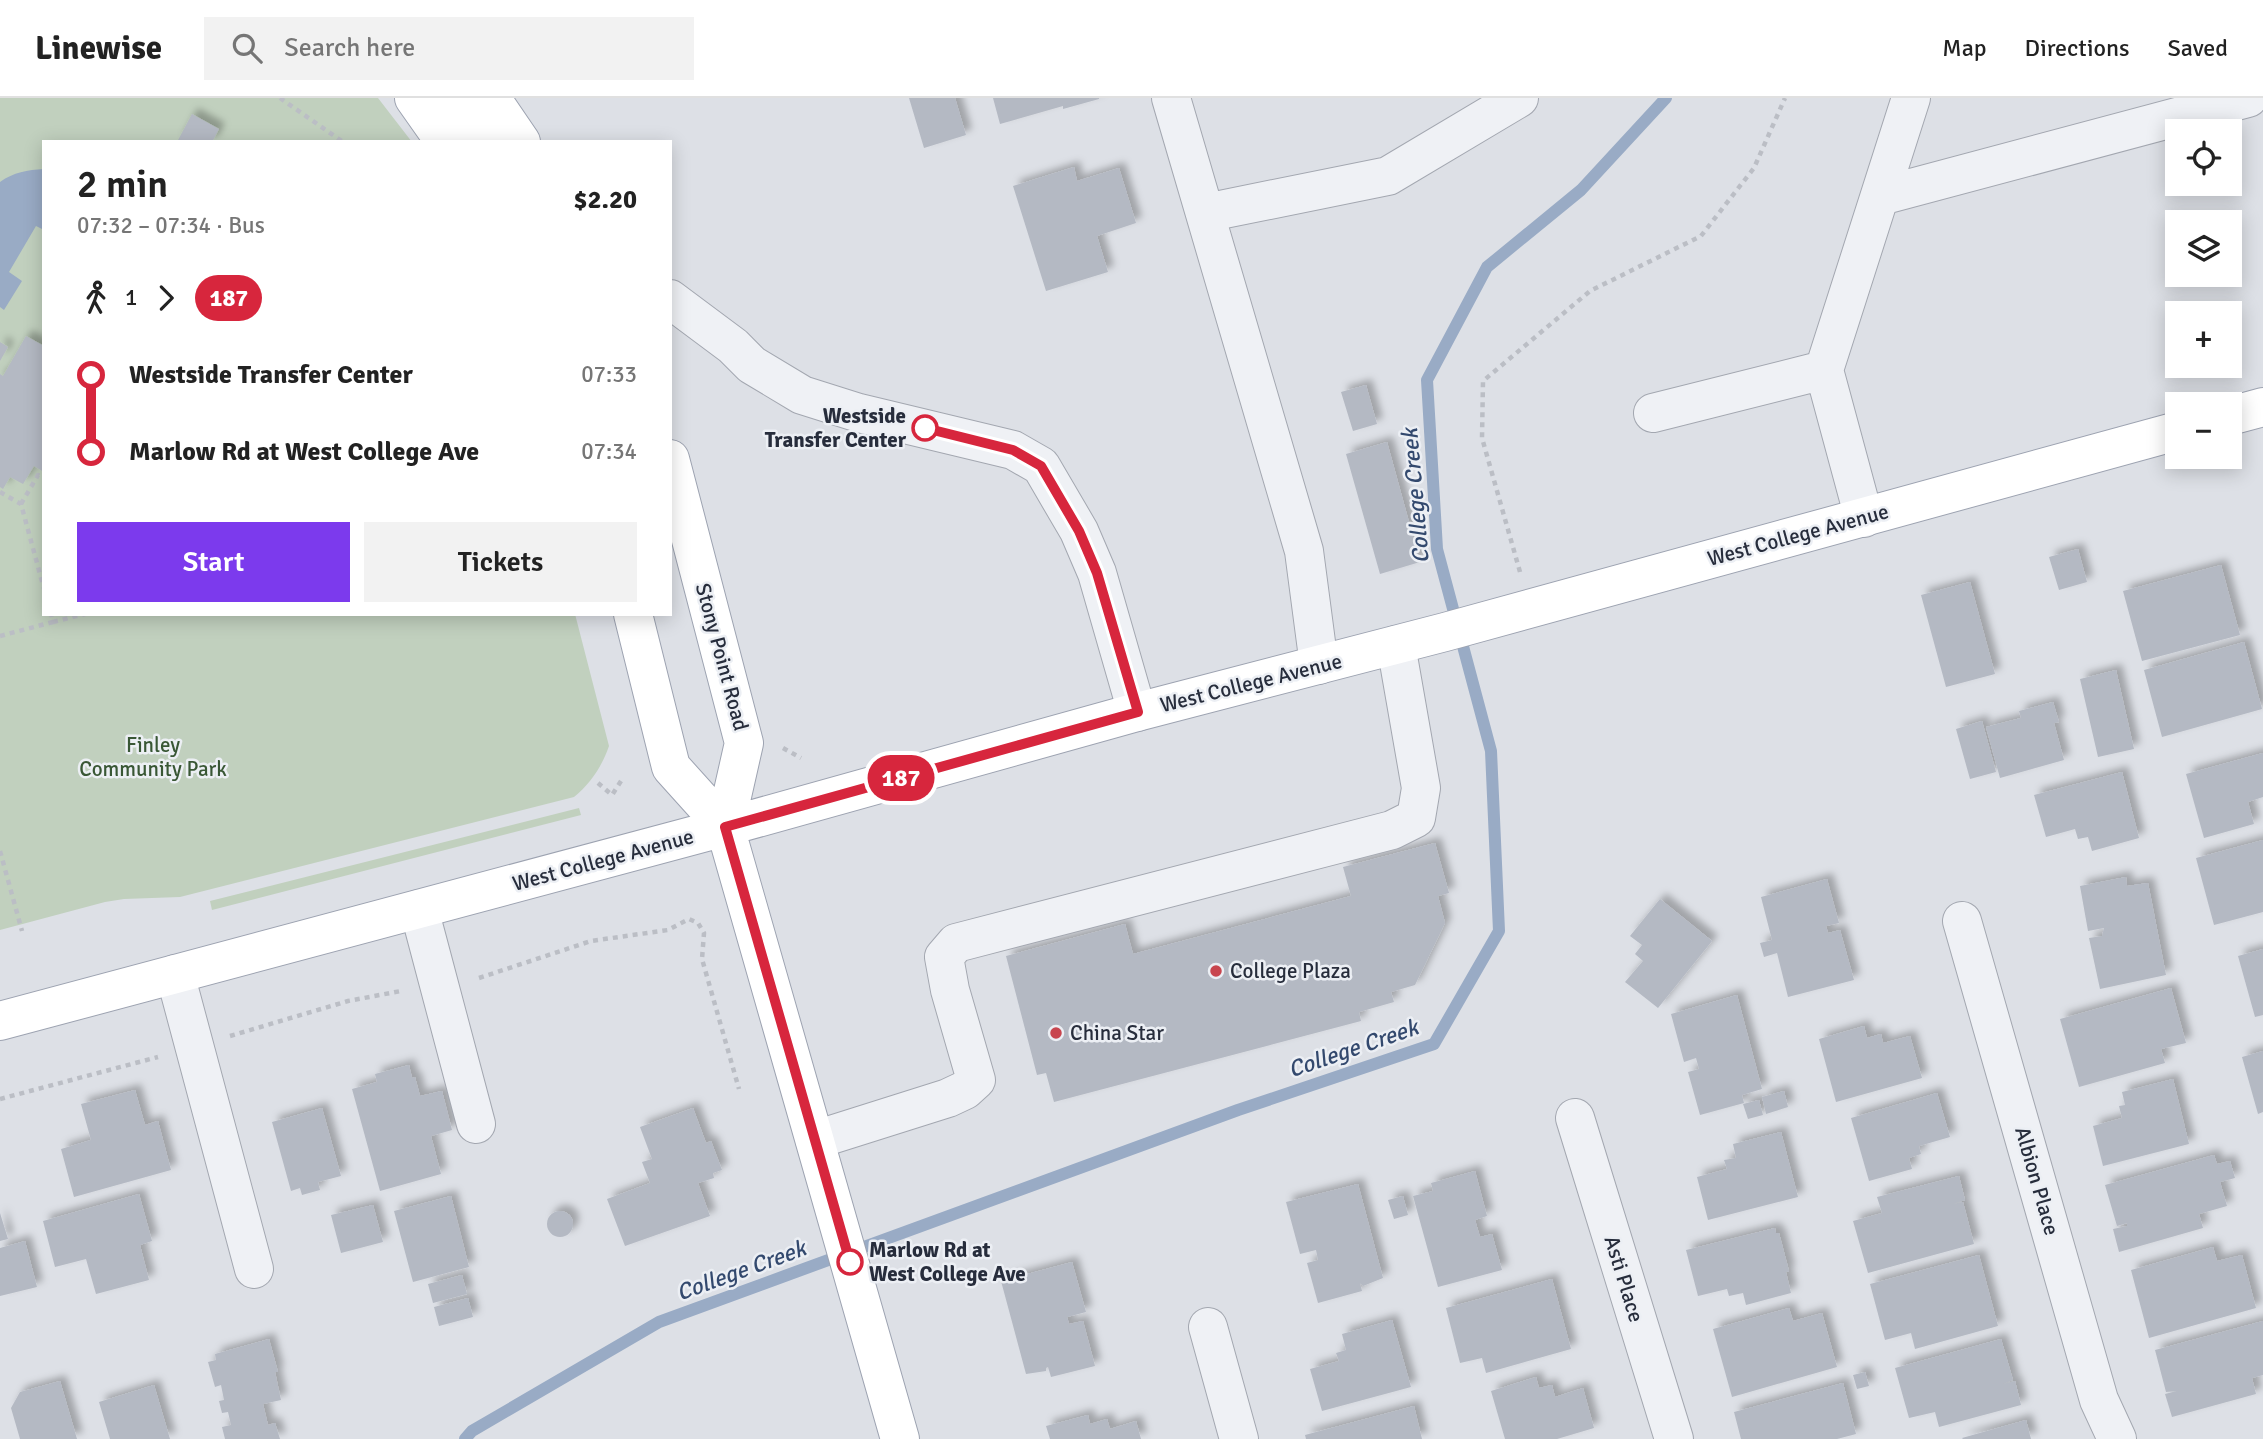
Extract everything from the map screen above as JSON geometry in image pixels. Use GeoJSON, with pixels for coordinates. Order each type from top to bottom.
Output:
{"type":"FeatureCollection","features":[{"type":"Feature","properties":{"kind":"main road"},"geometry":{"type":"LineString","coordinates":[[414,98],[444,140]]}},
{"type":"Feature","properties":{"kind":"main road"},"geometry":{"type":"LineString","coordinates":[[452,98],[483,140]]}},
{"type":"Feature","properties":{"kind":"main road"},"geometry":{"type":"LineString","coordinates":[[491,98],[519,140]]}},
{"type":"Feature","properties":{"kind":"main road"},"geometry":{"type":"LineString","coordinates":[[2242,413],[2263,407]]}},
{"type":"Feature","properties":{"kind":"main road","name":"West College Avenue"},"geometry":{"type":"LineString","coordinates":[[0,1021],[725,827],[1138,712],[1445,632],[2165,434]]}},
{"type":"Feature","properties":{"kind":"main road","name":"Stony Point Road"},"geometry":{"type":"LineString","coordinates":[[672,468],[744,743],[725,827]]}},
{"type":"Feature","properties":{"kind":"main road"},"geometry":{"type":"LineString","coordinates":[[633,616],[671,767],[725,827],[900,1439]]}},
{"type":"Feature","properties":{"kind":"street"},"geometry":{"type":"LineString","coordinates":[[1171,98],[1304,551],[1319,665]]}},
{"type":"Feature","properties":{"kind":"street"},"geometry":{"type":"LineString","coordinates":[[1205,213],[1388,176],[1519,98]]}},
{"type":"Feature","properties":{"kind":"street"},"geometry":{"type":"LineString","coordinates":[[1864,518],[1824,370],[1911,98]]}},
{"type":"Feature","properties":{"kind":"street"},"geometry":{"type":"LineString","coordinates":[[1881,196],[2248,98]]}},
{"type":"Feature","properties":{"kind":"street"},"geometry":{"type":"LineString","coordinates":[[672,300],[733,346],[752,365],[802,395],[859,413],[1013,450],[1041,466],[1079,531],[1097,573],[1138,712]]}},
{"type":"Feature","properties":{"kind":"street"},"geometry":{"type":"LineString","coordinates":[[1653,413],[1824,370]]}},
{"type":"Feature","properties":{"kind":"street"},"geometry":{"type":"LineString","coordinates":[[816,1140],[948,1098],[965,1090],[976,1080],[950,990],[944,957],[956,943],[1392,830],[1416,818],[1421,788],[1396,645]]}},
{"type":"Feature","properties":{"kind":"street"},"geometry":{"type":"LineString","coordinates":[[419,909],[476,1124]]}},
{"type":"Feature","properties":{"kind":"street","name":"Albion Place"},"geometry":{"type":"LineString","coordinates":[[1962,921],[2099,1400],[2117,1439]]}},
{"type":"Feature","properties":{"kind":"street"},"geometry":{"type":"LineString","coordinates":[[175,974],[254,1269]]}},
{"type":"Feature","properties":{"kind":"street","name":"Asti Place"},"geometry":{"type":"LineString","coordinates":[[1575,1118],[1674,1439]]}},
{"type":"Feature","properties":{"kind":"street"},"geometry":{"type":"LineString","coordinates":[[1208,1327],[1239,1439]]}},
{"type":"Feature","properties":{"kind":"path"},"geometry":{"type":"LineString","coordinates":[[280,98],[340,140]]}},
{"type":"Feature","properties":{"kind":"path"},"geometry":{"type":"LineString","coordinates":[[1531,607],[1482,438],[1483,381],[1590,291],[1701,236],[1754,169],[1785,98]]}},
{"type":"Feature","properties":{"kind":"path"},"geometry":{"type":"LineString","coordinates":[[21,504],[38,475],[42,477]]}},
{"type":"Feature","properties":{"kind":"path"},"geometry":{"type":"LineString","coordinates":[[0,492],[21,504],[42,582]]}},
{"type":"Feature","properties":{"kind":"path"},"geometry":{"type":"LineString","coordinates":[[52,616],[53,622]]}},
{"type":"Feature","properties":{"kind":"path"},"geometry":{"type":"LineString","coordinates":[[0,636],[77,616]]}},
{"type":"Feature","properties":{"kind":"path"},"geometry":{"type":"LineString","coordinates":[[40,626],[42,634]]}},
{"type":"Feature","properties":{"kind":"path"},"geometry":{"type":"LineString","coordinates":[[776,744],[801,758]]}},
{"type":"Feature","properties":{"kind":"path"},"geometry":{"type":"LineString","coordinates":[[598,783],[612,795],[623,778]]}},
{"type":"Feature","properties":{"kind":"path"},"geometry":{"type":"LineString","coordinates":[[0,851],[22,931]]}},
{"type":"Feature","properties":{"kind":"path"},"geometry":{"type":"LineString","coordinates":[[0,1099],[195,1047],[348,1001],[484,977],[591,940],[668,929],[689,919],[698,923],[704,933],[702,959],[739,1089]]}},
{"type":"Feature","properties":{"kind":"green space","name":"Finley Community Park"},"geometry":{"type":"Polygon","coordinates":[[[0,98],[378,98],[410,140],[42,140],[42,616],[576,616],[609,746],[603,760],[586,786],[574,797],[180,897],[105,902],[0,930],[0,98]]]}},
{"type":"Feature","properties":{"kind":"green space"},"geometry":{"type":"Polygon","coordinates":[[[579,808],[581,815],[212,910],[210,901],[579,808]]]}},
{"type":"Feature","properties":{"kind":"water"},"geometry":{"type":"Polygon","coordinates":[[[42,169],[42,229],[36,226],[9,272],[22,281],[4,310],[0,307],[0,182],[10,176],[42,169]]]}},
{"type":"Feature","properties":{"kind":"building"},"geometry":{"type":"Polygon","coordinates":[[[909,98],[955,98],[966,135],[924,148],[909,98]]]}},
{"type":"Feature","properties":{"kind":"building"},"geometry":{"type":"Polygon","coordinates":[[[993,98],[1099,98],[1099,99],[1000,124],[993,98]]]}},
{"type":"Feature","properties":{"kind":"building"},"geometry":{"type":"Polygon","coordinates":[[[192,114],[219,129],[213,140],[178,140],[192,114]]]}},
{"type":"Feature","properties":{"kind":"building"},"geometry":{"type":"Polygon","coordinates":[[[1074,167],[1077,181],[1119,168],[1136,223],[1097,236],[1108,272],[1046,291],[1013,186],[1074,167]]]}},
{"type":"Feature","properties":{"kind":"building"},"geometry":{"type":"Polygon","coordinates":[[[26,336],[42,345],[42,471],[34,466],[23,484],[10,477],[3,489],[0,487],[0,374],[3,376],[26,336]]]}},
{"type":"Feature","properties":{"kind":"building"},"geometry":{"type":"Polygon","coordinates":[[[0,342],[8,347],[0,361],[0,342]]]}},
{"type":"Feature","properties":{"kind":"building"},"geometry":{"type":"Polygon","coordinates":[[[1366,385],[1377,424],[1353,431],[1341,392],[1366,385]]]}},
{"type":"Feature","properties":{"kind":"building"},"geometry":{"type":"Polygon","coordinates":[[[1387,442],[1420,562],[1380,574],[1346,454],[1387,442]]]}},
{"type":"Feature","properties":{"kind":"building"},"geometry":{"type":"Polygon","coordinates":[[[2078,549],[2087,582],[2059,590],[2049,557],[2078,549]]]}},
{"type":"Feature","properties":{"kind":"building"},"geometry":{"type":"Polygon","coordinates":[[[2221,565],[2240,635],[2142,661],[2123,591],[2221,565]]]}},
{"type":"Feature","properties":{"kind":"building"},"geometry":{"type":"Polygon","coordinates":[[[1970,582],[1995,674],[1946,687],[1921,595],[1970,582]]]}},
{"type":"Feature","properties":{"kind":"building"},"geometry":{"type":"Polygon","coordinates":[[[2244,642],[2262,709],[2162,737],[2144,670],[2244,642]]]}},
{"type":"Feature","properties":{"kind":"building"},"geometry":{"type":"Polygon","coordinates":[[[2116,670],[2134,749],[2098,757],[2080,679],[2116,670]]]}},
{"type":"Feature","properties":{"kind":"building"},"geometry":{"type":"Polygon","coordinates":[[[2053,702],[2059,722],[2054,723],[2064,760],[2000,778],[1986,727],[2021,718],[2019,711],[2053,702]]]}},
{"type":"Feature","properties":{"kind":"building"},"geometry":{"type":"Polygon","coordinates":[[[1982,721],[1996,772],[1970,779],[1956,729],[1982,721]]]}},
{"type":"Feature","properties":{"kind":"building"},"geometry":{"type":"Polygon","coordinates":[[[2263,753],[2263,797],[2248,802],[2254,824],[2204,838],[2186,774],[2263,753]]]}},
{"type":"Feature","properties":{"kind":"building"},"geometry":{"type":"Polygon","coordinates":[[[2122,772],[2139,838],[2092,851],[2088,837],[2078,839],[2075,829],[2046,837],[2034,795],[2122,772]]]}},
{"type":"Feature","properties":{"kind":"building"},"geometry":{"type":"Polygon","coordinates":[[[2263,840],[2263,912],[2214,925],[2196,858],[2263,840]]]}},
{"type":"Feature","properties":{"kind":"building","name":"College Plaza"},"geometry":{"type":"Polygon","coordinates":[[[1435,843],[1449,893],[1438,896],[1445,923],[1415,985],[1391,992],[1394,1002],[1359,1012],[1361,1021],[1054,1102],[1046,1073],[1037,1075],[1006,956],[1125,924],[1133,954],[1351,896],[1343,867],[1435,843]]]}},
{"type":"Feature","properties":{"kind":"building"},"geometry":{"type":"Polygon","coordinates":[[[2126,877],[2127,886],[2148,883],[2166,975],[2100,989],[2089,938],[2102,936],[2104,928],[2088,931],[2080,886],[2126,877]]]}},
{"type":"Feature","properties":{"kind":"building"},"geometry":{"type":"Polygon","coordinates":[[[1827,879],[1839,923],[1826,926],[1828,933],[1840,930],[1854,980],[1788,997],[1777,953],[1764,957],[1760,943],[1772,940],[1761,897],[1827,879]]]}},
{"type":"Feature","properties":{"kind":"building"},"geometry":{"type":"Polygon","coordinates":[[[1660,899],[1712,941],[1658,1008],[1625,982],[1643,961],[1635,954],[1642,945],[1630,936],[1660,899]]]}},
{"type":"Feature","properties":{"kind":"building"},"geometry":{"type":"Polygon","coordinates":[[[2263,949],[2263,1015],[2255,1017],[2238,956],[2263,949]]]}},
{"type":"Feature","properties":{"kind":"building"},"geometry":{"type":"Polygon","coordinates":[[[2171,988],[2186,1043],[2161,1049],[2165,1063],[2079,1087],[2060,1019],[2171,988]]]}},
{"type":"Feature","properties":{"kind":"building"},"geometry":{"type":"Polygon","coordinates":[[[1737,995],[1762,1089],[1742,1095],[1744,1103],[1700,1115],[1688,1072],[1699,1069],[1696,1058],[1684,1062],[1671,1014],[1737,995]]]}},
{"type":"Feature","properties":{"kind":"building"},"geometry":{"type":"Polygon","coordinates":[[[1864,1026],[1867,1038],[1881,1034],[1883,1043],[1910,1036],[1922,1078],[1836,1102],[1819,1039],[1864,1026]]]}},
{"type":"Feature","properties":{"kind":"building"},"geometry":{"type":"Polygon","coordinates":[[[2263,1051],[2263,1112],[2258,1114],[2242,1057],[2263,1051]]]}},
{"type":"Feature","properties":{"kind":"building"},"geometry":{"type":"Polygon","coordinates":[[[409,1065],[420,1096],[442,1091],[452,1130],[431,1136],[441,1174],[380,1191],[352,1089],[377,1082],[375,1074],[409,1065]]]}},
{"type":"Feature","properties":{"kind":"building"},"geometry":{"type":"Polygon","coordinates":[[[2173,1079],[2189,1144],[2103,1166],[2093,1126],[2122,1118],[2119,1106],[2125,1105],[2122,1092],[2173,1079]]]}},
{"type":"Feature","properties":{"kind":"building"},"geometry":{"type":"Polygon","coordinates":[[[135,1090],[145,1125],[158,1121],[171,1170],[74,1197],[61,1149],[91,1140],[81,1104],[135,1090]]]}},
{"type":"Feature","properties":{"kind":"building"},"geometry":{"type":"Polygon","coordinates":[[[1784,1091],[1788,1107],[1766,1114],[1762,1097],[1784,1091]]]}},
{"type":"Feature","properties":{"kind":"building"},"geometry":{"type":"Polygon","coordinates":[[[1937,1093],[1950,1137],[1919,1146],[1921,1154],[1909,1158],[1912,1169],[1869,1181],[1851,1118],[1937,1093]]]}},
{"type":"Feature","properties":{"kind":"building"},"geometry":{"type":"Polygon","coordinates":[[[1759,1100],[1763,1115],[1748,1119],[1743,1104],[1759,1100]]]}},
{"type":"Feature","properties":{"kind":"building"},"geometry":{"type":"Polygon","coordinates":[[[322,1108],[341,1176],[318,1182],[320,1190],[302,1195],[300,1188],[291,1191],[272,1122],[322,1108]]]}},
{"type":"Feature","properties":{"kind":"building"},"geometry":{"type":"Polygon","coordinates":[[[693,1108],[706,1143],[711,1141],[722,1170],[713,1173],[714,1178],[698,1183],[710,1216],[625,1246],[607,1199],[650,1183],[642,1162],[652,1159],[640,1127],[693,1108]]]}},
{"type":"Feature","properties":{"kind":"building"},"geometry":{"type":"Polygon","coordinates":[[[1781,1132],[1798,1197],[1708,1220],[1697,1177],[1727,1169],[1724,1160],[1736,1158],[1733,1144],[1781,1132]]]}},
{"type":"Feature","properties":{"kind":"building"},"geometry":{"type":"Polygon","coordinates":[[[2214,1155],[2217,1164],[2230,1161],[2235,1178],[2220,1182],[2227,1206],[2199,1214],[2203,1228],[2119,1252],[2113,1229],[2127,1226],[2127,1223],[2117,1226],[2105,1185],[2214,1155]]]}},
{"type":"Feature","properties":{"kind":"building"},"geometry":{"type":"Polygon","coordinates":[[[1475,1171],[1487,1216],[1475,1220],[1480,1237],[1492,1234],[1502,1270],[1438,1287],[1413,1196],[1433,1191],[1431,1183],[1475,1171]]]}},
{"type":"Feature","properties":{"kind":"building"},"geometry":{"type":"Polygon","coordinates":[[[1959,1176],[1965,1200],[1953,1204],[1963,1202],[1974,1244],[1868,1273],[1853,1221],[1882,1213],[1877,1197],[1959,1176]]]}},
{"type":"Feature","properties":{"kind":"building"},"geometry":{"type":"Polygon","coordinates":[[[1358,1184],[1383,1278],[1363,1286],[1360,1283],[1362,1291],[1318,1303],[1307,1263],[1318,1260],[1316,1250],[1300,1254],[1286,1202],[1358,1184]]]}},
{"type":"Feature","properties":{"kind":"building"},"geometry":{"type":"Polygon","coordinates":[[[139,1194],[152,1241],[140,1245],[149,1280],[96,1294],[86,1259],[55,1267],[43,1221],[139,1194]]]}},
{"type":"Feature","properties":{"kind":"building"},"geometry":{"type":"Polygon","coordinates":[[[451,1196],[469,1267],[413,1282],[394,1211],[451,1196]]]}},
{"type":"Feature","properties":{"kind":"building"},"geometry":{"type":"Polygon","coordinates":[[[1403,1196],[1408,1215],[1394,1219],[1388,1200],[1403,1196]]]}},
{"type":"Feature","properties":{"kind":"building"},"geometry":{"type":"Polygon","coordinates":[[[373,1205],[383,1242],[341,1253],[331,1215],[373,1205]]]}},
{"type":"Feature","properties":{"kind":"building"},"geometry":{"type":"Polygon","coordinates":[[[560,1211],[569,1215],[573,1224],[569,1233],[560,1237],[551,1233],[547,1224],[551,1215],[560,1211]]]}},
{"type":"Feature","properties":{"kind":"building"},"geometry":{"type":"Polygon","coordinates":[[[0,1213],[8,1239],[0,1241],[0,1213]]]}},
{"type":"Feature","properties":{"kind":"building"},"geometry":{"type":"Polygon","coordinates":[[[1775,1228],[1776,1233],[1779,1233],[1789,1271],[1786,1272],[1791,1293],[1746,1305],[1743,1293],[1729,1296],[1727,1289],[1698,1296],[1686,1250],[1775,1228]]]}},
{"type":"Feature","properties":{"kind":"building"},"geometry":{"type":"Polygon","coordinates":[[[25,1241],[37,1287],[0,1296],[0,1248],[25,1241]]]}},
{"type":"Feature","properties":{"kind":"building"},"geometry":{"type":"Polygon","coordinates":[[[2213,1247],[2217,1261],[2242,1255],[2256,1308],[2149,1338],[2131,1270],[2213,1247]]]}},
{"type":"Feature","properties":{"kind":"building"},"geometry":{"type":"Polygon","coordinates":[[[1979,1255],[1998,1326],[1915,1349],[1911,1333],[1885,1340],[1870,1284],[1979,1255]]]}},
{"type":"Feature","properties":{"kind":"building"},"geometry":{"type":"Polygon","coordinates":[[[1072,1262],[1086,1312],[1067,1317],[1069,1324],[1083,1321],[1095,1366],[1051,1377],[1048,1367],[1046,1371],[1026,1374],[1001,1281],[1072,1262]]]}},
{"type":"Feature","properties":{"kind":"building"},"geometry":{"type":"Polygon","coordinates":[[[462,1275],[467,1294],[433,1303],[428,1284],[462,1275]]]}},
{"type":"Feature","properties":{"kind":"building"},"geometry":{"type":"Polygon","coordinates":[[[1552,1279],[1571,1349],[1486,1373],[1482,1358],[1460,1363],[1446,1308],[1552,1279]]]}},
{"type":"Feature","properties":{"kind":"building"},"geometry":{"type":"Polygon","coordinates":[[[468,1298],[473,1317],[439,1326],[434,1307],[468,1298]]]}},
{"type":"Feature","properties":{"kind":"building"},"geometry":{"type":"Polygon","coordinates":[[[1789,1308],[1793,1321],[1822,1313],[1837,1367],[1732,1397],[1713,1329],[1789,1308]]]}},
{"type":"Feature","properties":{"kind":"building"},"geometry":{"type":"Polygon","coordinates":[[[1392,1320],[1411,1387],[1322,1411],[1310,1369],[1339,1361],[1336,1353],[1346,1350],[1342,1334],[1392,1320]]]}},
{"type":"Feature","properties":{"kind":"building"},"geometry":{"type":"Polygon","coordinates":[[[2263,1321],[2263,1375],[2252,1378],[2256,1394],[2172,1417],[2165,1394],[2177,1391],[2166,1392],[2155,1350],[2263,1321]]]}},
{"type":"Feature","properties":{"kind":"building"},"geometry":{"type":"Polygon","coordinates":[[[269,1339],[278,1372],[275,1372],[281,1400],[263,1404],[268,1425],[275,1423],[280,1439],[225,1439],[222,1427],[231,1425],[228,1412],[222,1413],[219,1401],[224,1400],[221,1385],[215,1387],[208,1362],[216,1360],[215,1354],[269,1339]]]}},
{"type":"Feature","properties":{"kind":"building"},"geometry":{"type":"Polygon","coordinates":[[[2001,1339],[2013,1380],[2003,1384],[2015,1381],[2021,1405],[1939,1427],[1935,1412],[1909,1418],[1895,1368],[2001,1339]]]}},
{"type":"Feature","properties":{"kind":"building"},"geometry":{"type":"Polygon","coordinates":[[[1865,1372],[1869,1386],[1857,1389],[1853,1375],[1865,1372]]]}},
{"type":"Feature","properties":{"kind":"building"},"geometry":{"type":"Polygon","coordinates":[[[1536,1377],[1539,1388],[1552,1385],[1555,1397],[1583,1388],[1594,1428],[1557,1439],[1505,1439],[1491,1391],[1536,1377]]]}},
{"type":"Feature","properties":{"kind":"building"},"geometry":{"type":"Polygon","coordinates":[[[60,1381],[77,1439],[20,1439],[11,1408],[20,1392],[60,1381]]]}},
{"type":"Feature","properties":{"kind":"building"},"geometry":{"type":"Polygon","coordinates":[[[1843,1383],[1856,1434],[1837,1439],[1741,1439],[1734,1412],[1843,1383]]]}},
{"type":"Feature","properties":{"kind":"building"},"geometry":{"type":"Polygon","coordinates":[[[154,1385],[170,1439],[110,1439],[99,1402],[154,1385]]]}},
{"type":"Feature","properties":{"kind":"building"},"geometry":{"type":"Polygon","coordinates":[[[1414,1406],[1422,1439],[1306,1439],[1305,1435],[1414,1406]]]}},
{"type":"Feature","properties":{"kind":"building"},"geometry":{"type":"Polygon","coordinates":[[[1088,1415],[1090,1424],[1107,1419],[1110,1429],[1136,1421],[1141,1439],[1050,1439],[1046,1426],[1088,1415]]]}},
{"type":"Feature","properties":{"kind":"building"},"geometry":{"type":"Polygon","coordinates":[[[2026,1420],[2031,1439],[1962,1438],[2026,1420]]]}},
{"type":"Feature","properties":{"kind":"waterway","name":"College Creek"},"geometry":{"type":"LineString","coordinates":[[465,1439],[472,1431],[659,1322],[1238,1110],[1434,1044],[1499,931],[1491,751],[1437,549],[1427,380],[1487,267],[1581,190],[1666,98]]}},
{"type":"Feature","properties":{"kind":"bus line","name":"187"},"geometry":{"type":"LineString","coordinates":[[850,1262],[725,827],[1138,712],[1097,573],[1079,531],[1041,466],[1013,450],[925,428]]}},
{"type":"Feature","properties":{"kind":"place","name":"Westside Transfer Center"},"geometry":{"type":"Point","coordinates":[925,428]}},
{"type":"Feature","properties":{"kind":"place","name":"College Plaza"},"geometry":{"type":"Point","coordinates":[1216,971]}},
{"type":"Feature","properties":{"kind":"place","name":"China Star"},"geometry":{"type":"Point","coordinates":[1056,1033]}},
{"type":"Feature","properties":{"kind":"place","name":"Marlow Rd at West College Ave"},"geometry":{"type":"Point","coordinates":[850,1262]}}]}
